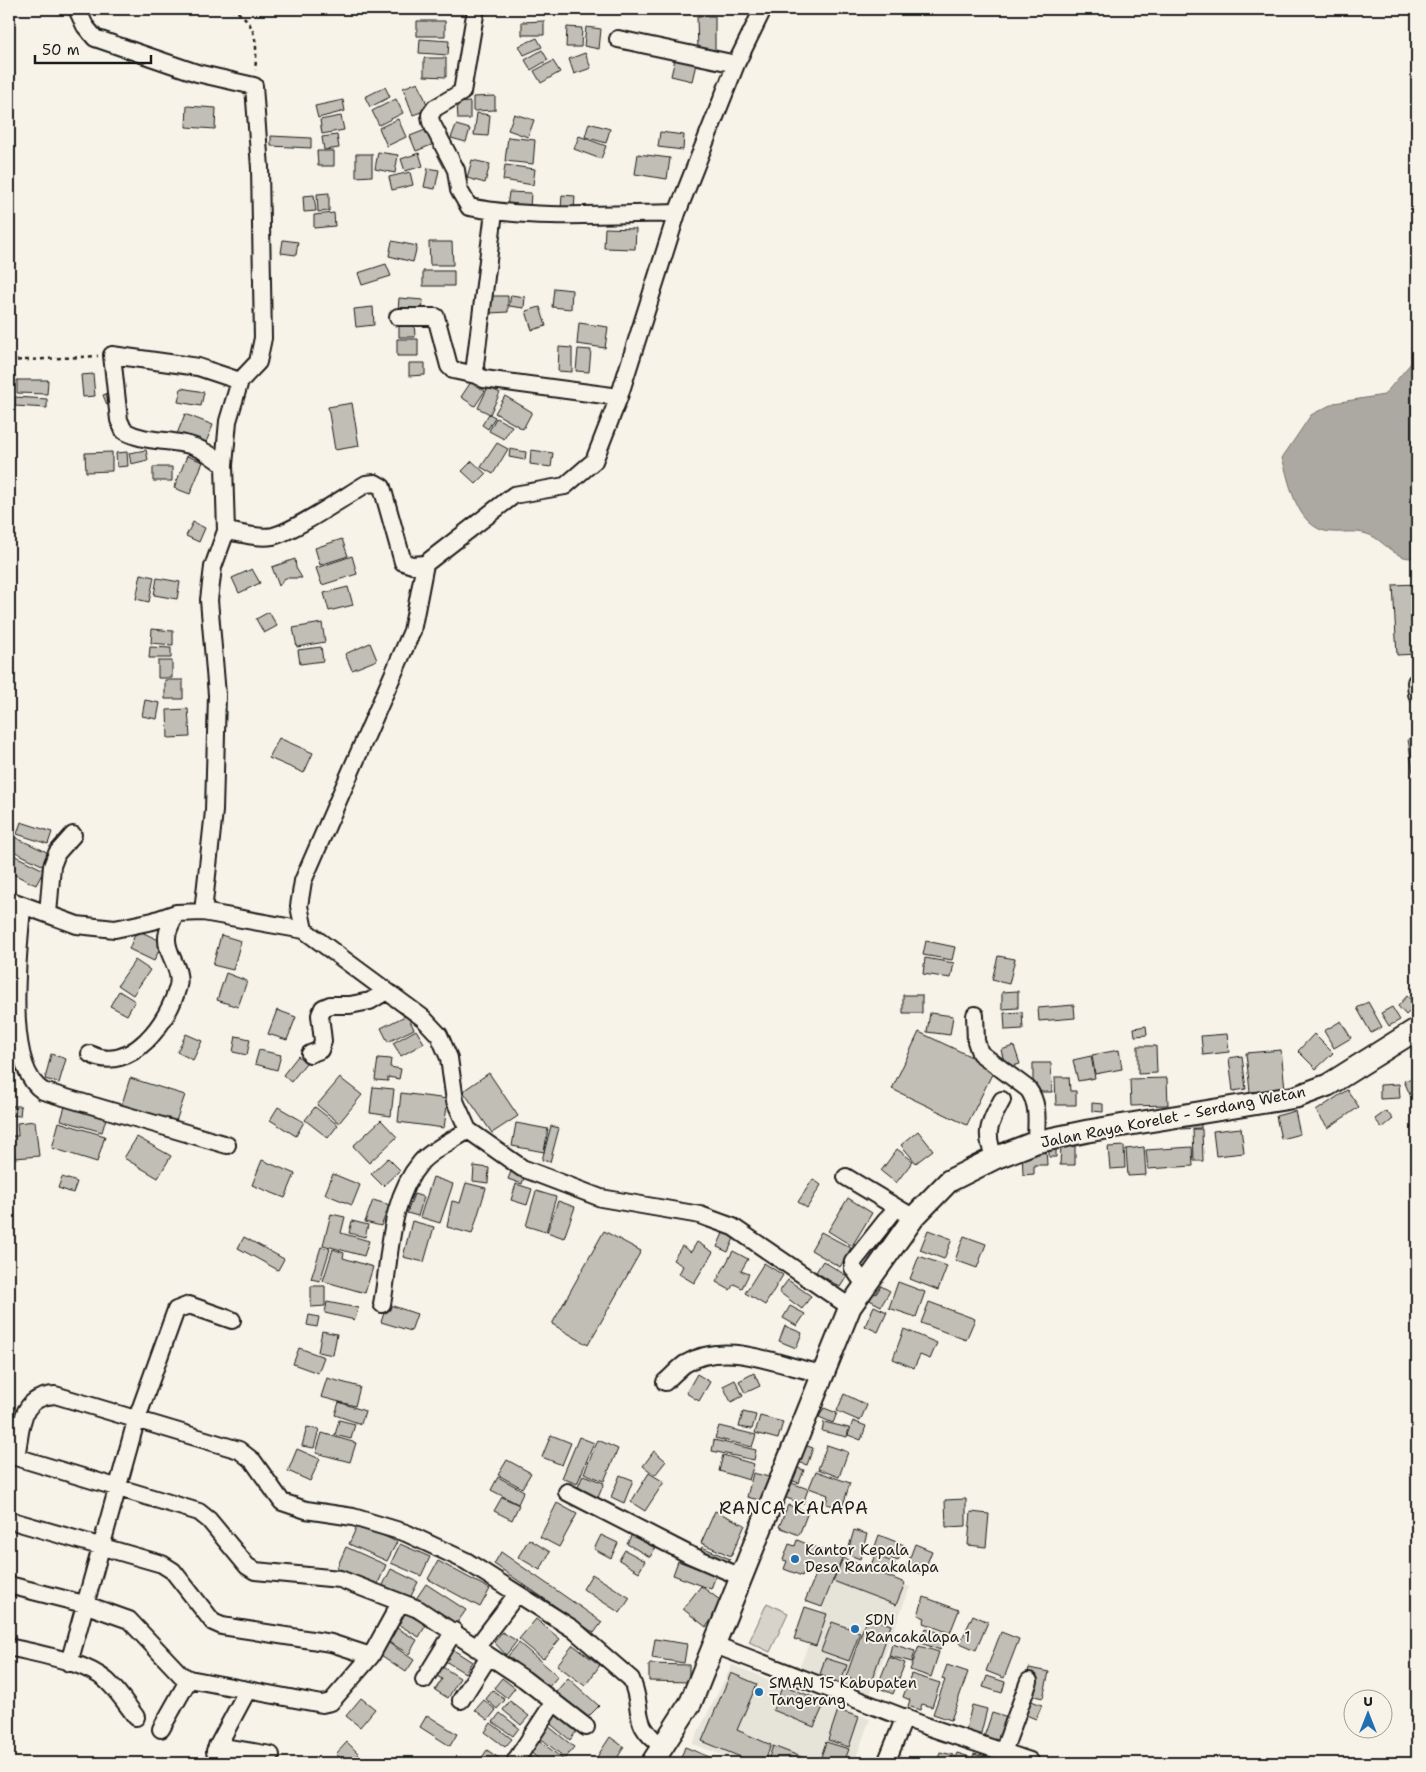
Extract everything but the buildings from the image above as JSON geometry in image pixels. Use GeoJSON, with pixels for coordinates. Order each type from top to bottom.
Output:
{"type":"FeatureCollection","features":[{"type":"Feature","properties":{"kind":"main road","name":"Jalan Raya Korelet - Serdang Wetan"},"geometry":{"type":"LineString","coordinates":[[658,1755],[691,1702],[850,1307],[865,1285],[905,1213],[949,1181],[995,1158],[1036,1142],[1088,1131],[1209,1113],[1296,1097],[1328,1085],[1417,1029]]}},
{"type":"Feature","properties":{"kind":"street"},"geometry":{"type":"LineString","coordinates":[[78,9],[85,26],[95,38],[197,73],[254,86],[260,168],[263,338],[258,362],[240,382],[228,421],[224,465],[226,531],[213,567],[209,600],[217,695],[214,811],[203,912]]}},
{"type":"Feature","properties":{"kind":"street"},"geometry":{"type":"LineString","coordinates":[[476,9],[462,92],[436,108],[430,114],[431,122],[456,170],[459,190],[469,207],[494,212],[562,215],[677,213]]}},
{"type":"Feature","properties":{"kind":"street"},"geometry":{"type":"LineString","coordinates":[[226,531],[273,536],[288,530],[366,484],[375,483],[382,487],[403,562],[412,565],[425,564],[514,495],[530,490],[555,489],[572,481],[594,461],[619,397],[677,213],[736,64],[763,9]]}},
{"type":"Feature","properties":{"kind":"street"},"geometry":{"type":"LineString","coordinates":[[618,39],[736,64]]}},
{"type":"Feature","properties":{"kind":"street"},"geometry":{"type":"LineString","coordinates":[[476,375],[475,365],[494,212]]}},
{"type":"Feature","properties":{"kind":"street"},"geometry":{"type":"LineString","coordinates":[[398,317],[436,317],[449,366],[453,370],[476,375],[484,379],[619,397]]}},
{"type":"Feature","properties":{"kind":"street"},"geometry":{"type":"LineString","coordinates":[[224,465],[203,450],[186,444],[136,438],[124,431],[119,420],[112,355],[198,366],[240,382]]}},
{"type":"Feature","properties":{"kind":"street"},"geometry":{"type":"LineString","coordinates":[[304,930],[299,906],[304,881],[412,631],[425,564]]}},
{"type":"Feature","properties":{"kind":"street"},"geometry":{"type":"LineString","coordinates":[[48,914],[52,866],[57,853],[73,835]]}},
{"type":"Feature","properties":{"kind":"street"},"geometry":{"type":"LineString","coordinates":[[228,1145],[42,1091],[34,1086],[28,1077],[16,1022],[15,904],[77,925],[116,929],[153,921],[176,913],[203,912],[304,930],[385,992],[423,1018],[439,1035],[449,1058],[455,1101],[468,1130],[522,1168],[601,1198],[700,1215],[733,1227],[850,1307]]}},
{"type":"Feature","properties":{"kind":"street"},"geometry":{"type":"LineString","coordinates":[[90,1054],[103,1059],[124,1056],[143,1044],[167,1014],[178,986],[179,975],[169,951],[167,938],[176,913]]}},
{"type":"Feature","properties":{"kind":"street"},"geometry":{"type":"LineString","coordinates":[[310,1054],[320,1050],[323,1041],[320,1015],[323,1008],[330,1005],[350,1005],[370,1000],[385,992]]}},
{"type":"Feature","properties":{"kind":"street"},"geometry":{"type":"LineString","coordinates":[[974,1015],[976,1041],[980,1053],[1028,1089],[1034,1096],[1037,1105],[1036,1142]]}},
{"type":"Feature","properties":{"kind":"street"},"geometry":{"type":"LineString","coordinates":[[995,1158],[988,1142],[989,1126],[1002,1100]]}},
{"type":"Feature","properties":{"kind":"street"},"geometry":{"type":"LineString","coordinates":[[382,1304],[387,1278],[390,1235],[409,1178],[422,1161],[468,1130]]}},
{"type":"Feature","properties":{"kind":"street"},"geometry":{"type":"LineString","coordinates":[[846,1177],[905,1213]]}},
{"type":"Feature","properties":{"kind":"street"},"geometry":{"type":"LineString","coordinates":[[69,1663],[136,1421],[176,1310],[189,1306],[232,1320]]}},
{"type":"Feature","properties":{"kind":"street"},"geometry":{"type":"LineString","coordinates":[[665,1382],[684,1364],[699,1357],[725,1353],[747,1356],[824,1374]]}},
{"type":"Feature","properties":{"kind":"street"},"geometry":{"type":"LineString","coordinates":[[586,1727],[524,1679],[418,1609],[340,1579],[255,1571],[247,1566],[210,1520],[200,1512],[12,1456],[27,1407],[38,1398],[46,1395],[55,1395],[136,1421],[238,1450],[253,1461],[282,1502],[306,1510],[353,1517],[406,1533],[466,1561],[573,1629],[626,1673],[636,1688],[637,1707],[643,1729],[652,1739],[658,1755]]}},
{"type":"Feature","properties":{"kind":"street"},"geometry":{"type":"LineString","coordinates":[[567,1492],[690,1555],[741,1577]]}},
{"type":"Feature","properties":{"kind":"street"},"geometry":{"type":"LineString","coordinates":[[9,1520],[162,1564],[173,1571],[213,1622],[222,1626],[332,1644],[370,1656]]}},
{"type":"Feature","properties":{"kind":"street"},"geometry":{"type":"LineString","coordinates":[[9,1585],[84,1604],[129,1620],[181,1675],[189,1679],[315,1703],[332,1702],[370,1656],[400,1603]]}},
{"type":"Feature","properties":{"kind":"street"},"geometry":{"type":"LineString","coordinates":[[461,1700],[483,1652],[517,1594]]}},
{"type":"Feature","properties":{"kind":"street"},"geometry":{"type":"LineString","coordinates":[[424,1680],[454,1631]]}},
{"type":"Feature","properties":{"kind":"street"},"geometry":{"type":"LineString","coordinates":[[715,1645],[905,1717],[1002,1752],[1030,1760],[1032,1763]]}},
{"type":"Feature","properties":{"kind":"street"},"geometry":{"type":"LineString","coordinates":[[9,1647],[69,1663],[94,1672],[108,1682],[136,1717]]}},
{"type":"Feature","properties":{"kind":"street"},"geometry":{"type":"LineString","coordinates":[[161,1729],[189,1679]]}},
{"type":"Feature","properties":{"kind":"street"},"geometry":{"type":"LineString","coordinates":[[1002,1752],[1029,1681]]}},
{"type":"Feature","properties":{"kind":"street"},"geometry":{"type":"LineString","coordinates":[[217,1763],[215,1751],[247,1691]]}},
{"type":"Feature","properties":{"kind":"street"},"geometry":{"type":"LineString","coordinates":[[516,1760],[554,1702]]}},
{"type":"Feature","properties":{"kind":"street"},"geometry":{"type":"LineString","coordinates":[[886,1763],[905,1717]]}},
{"type":"Feature","properties":{"kind":"street"},"geometry":{"type":"LineString","coordinates":[[218,1746],[260,1757]]}},
{"type":"Feature","properties":{"kind":"path"},"geometry":{"type":"LineString","coordinates":[[230,9],[250,22],[256,40],[254,86]]}},
{"type":"Feature","properties":{"kind":"path"},"geometry":{"type":"LineString","coordinates":[[9,361],[112,355]]}},
{"type":"Feature","properties":{"kind":"shaded area"},"geometry":{"type":"Polygon","coordinates":[[[1417,356],[1417,557],[1410,558],[1396,554],[1367,534],[1326,531],[1312,524],[1299,509],[1294,499],[1282,458],[1311,415],[1334,403],[1384,395],[1417,356]]]}},
{"type":"Feature","properties":{"kind":"shaded area","name":"SDN Rancakalapa 1"},"geometry":{"type":"Polygon","coordinates":[[[843,1557],[910,1587],[868,1700],[798,1671],[843,1557]]]}},
{"type":"Feature","properties":{"kind":"shaded area"},"geometry":{"type":"Polygon","coordinates":[[[767,1603],[788,1613],[770,1652],[749,1642],[767,1603]]]}},
{"type":"Feature","properties":{"kind":"shaded area","name":"SMAN 15 Kabupaten Tangerang"},"geometry":{"type":"Polygon","coordinates":[[[732,1665],[870,1719],[854,1763],[744,1763],[692,1744],[732,1665]]]}},
{"type":"Feature","properties":{"kind":"place","name":"Kantor Kepala Desa Rancakalapa"},"geometry":{"type":"Point","coordinates":[795,1559]}},
{"type":"Feature","properties":{"kind":"place","name":"SDN Rancakalapa 1"},"geometry":{"type":"Point","coordinates":[855,1629]}},
{"type":"Feature","properties":{"kind":"place","name":"SMAN 15 Kabupaten Tangerang"},"geometry":{"type":"Point","coordinates":[759,1692]}},
{"type":"Feature","properties":{"kind":"district","name":"RANCA KALAPA"},"geometry":{"type":"Point","coordinates":[794,1508]}}]}
